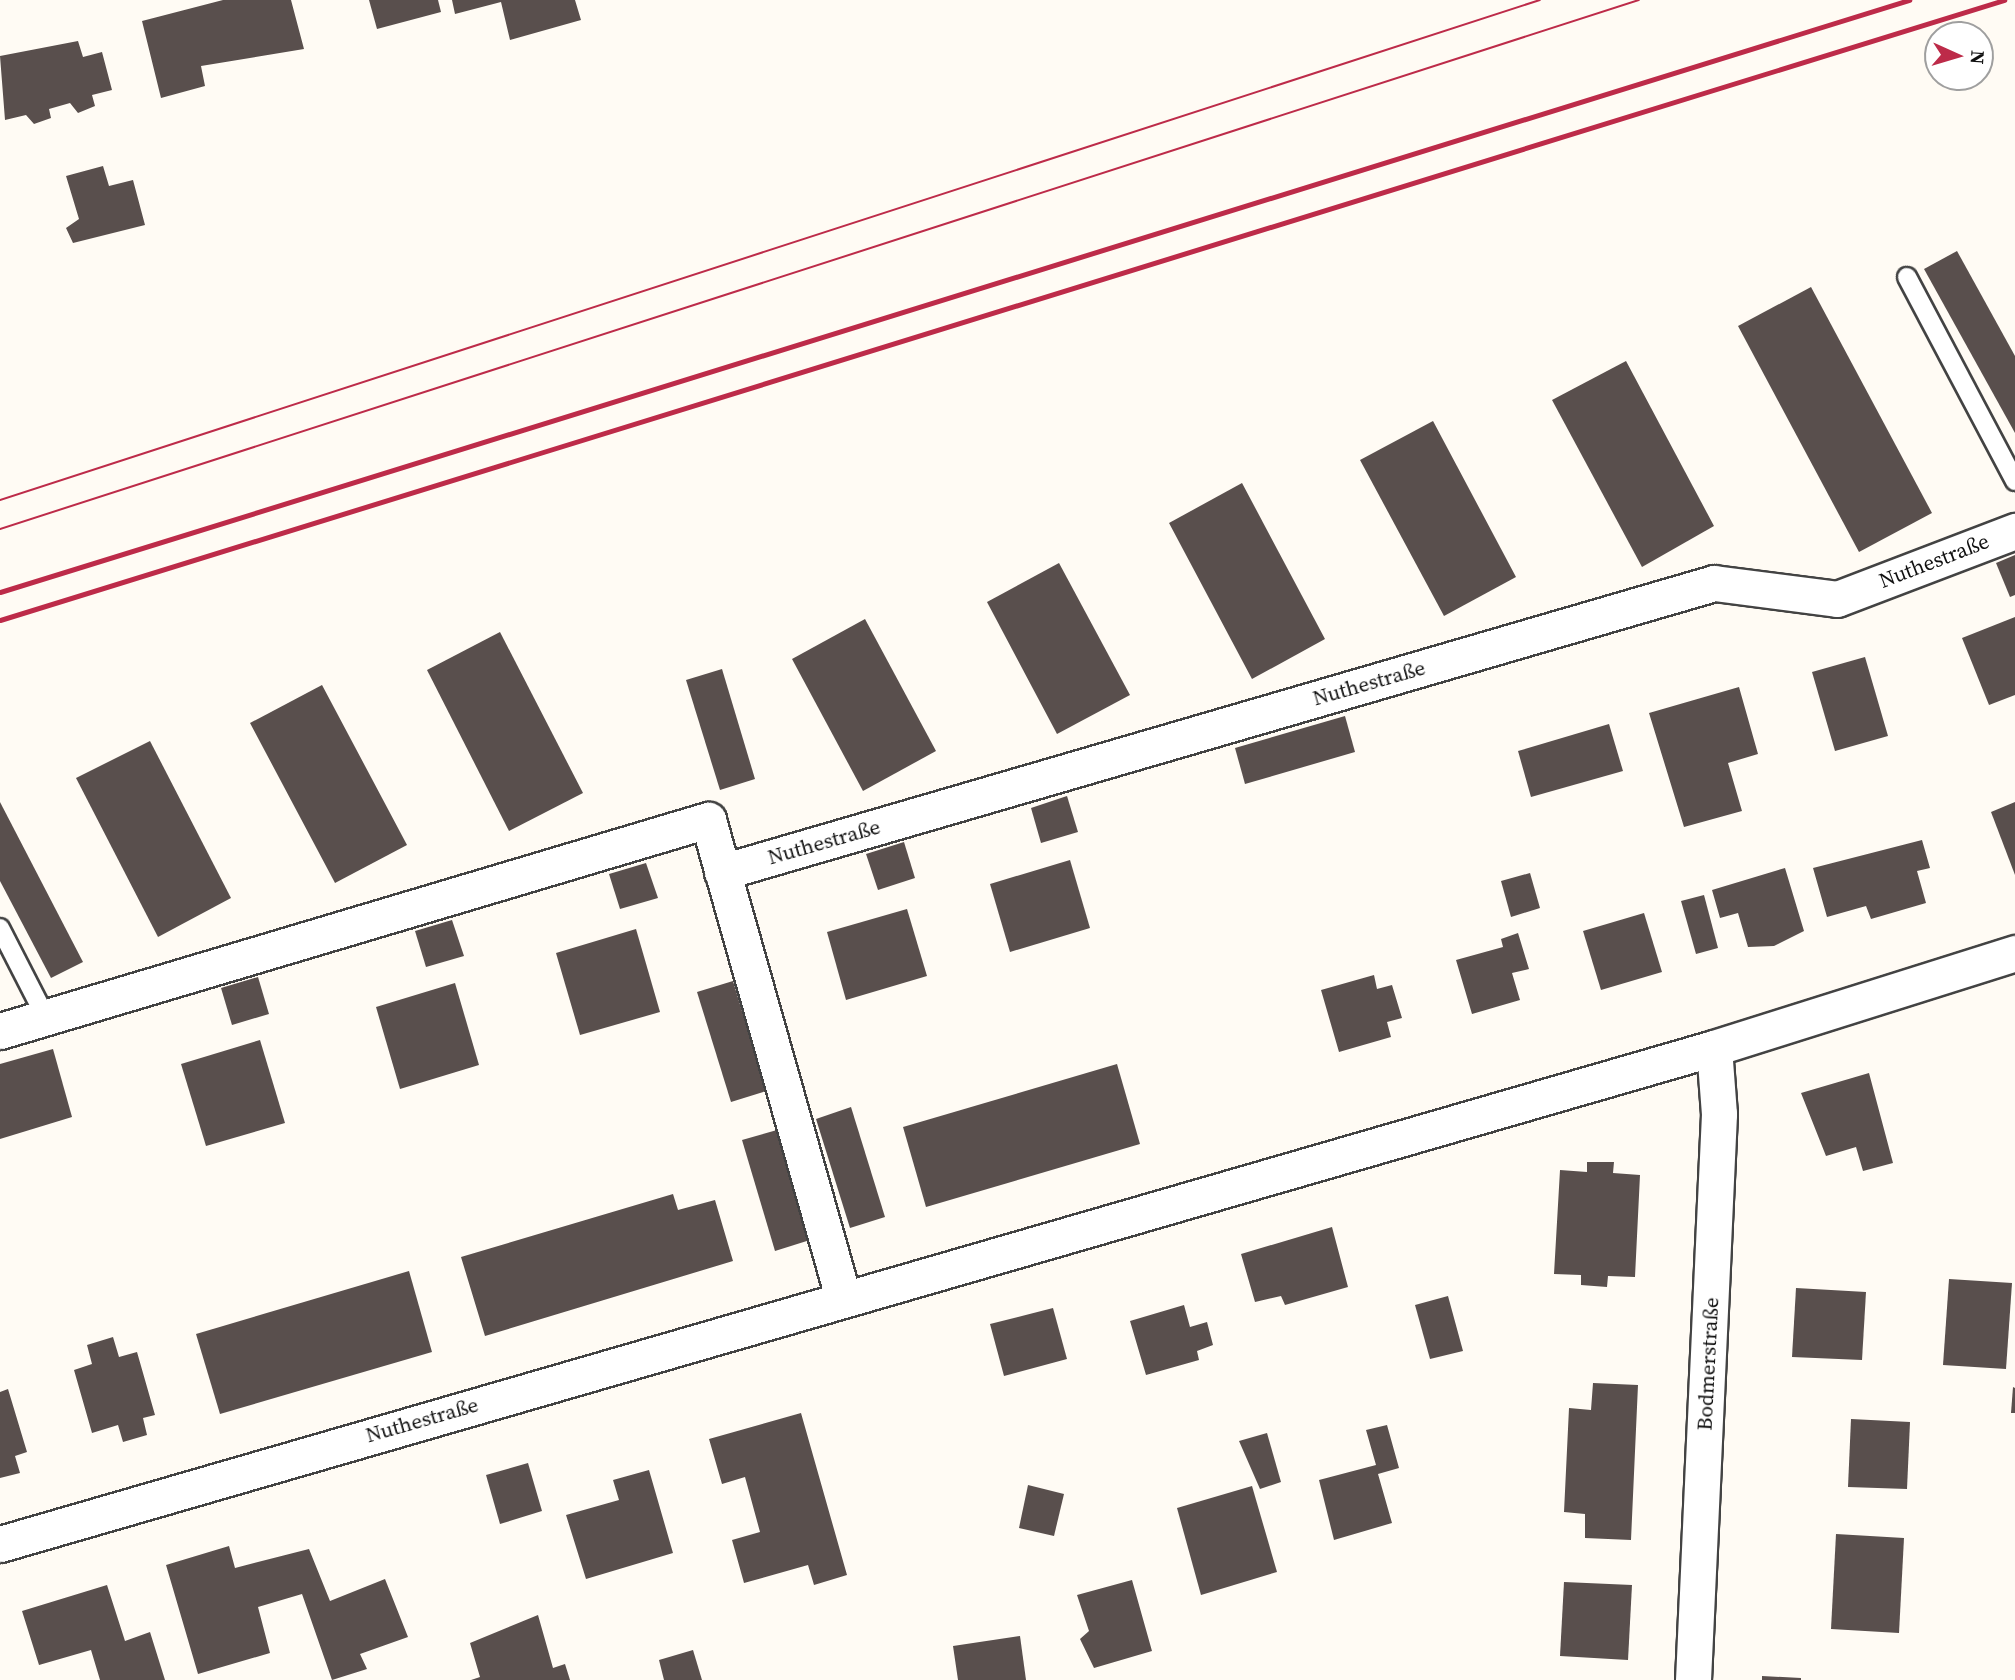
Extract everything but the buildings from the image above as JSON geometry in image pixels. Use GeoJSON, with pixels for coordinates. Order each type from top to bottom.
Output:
{"type":"FeatureCollection","features":[{"type":"Feature","properties":{"kind":"street","name":"Nuthestraße"},"geometry":{"type":"LineString","coordinates":[[722,872],[1714,583],[1837,599],[2015,531]]}},
{"type":"Feature","properties":{"kind":"street"},"geometry":{"type":"LineString","coordinates":[[0,1031],[709,820],[843,1297]]}},
{"type":"Feature","properties":{"kind":"street","name":"Nuthestraße"},"geometry":{"type":"LineString","coordinates":[[0,1544],[843,1297],[1714,1048],[2015,953]]}},
{"type":"Feature","properties":{"kind":"street","name":"Bodmerstraße"},"geometry":{"type":"LineString","coordinates":[[1693,1680],[1720,1114],[1714,1048]]}},
{"type":"Feature","properties":{"kind":"lane"},"geometry":{"type":"LineString","coordinates":[[1907,277],[2015,481]]}},
{"type":"Feature","properties":{"kind":"lane"},"geometry":{"type":"LineString","coordinates":[[0,928],[46,1018]]}},
{"type":"Feature","properties":{"kind":"tram line"},"geometry":{"type":"LineString","coordinates":[[0,500],[1540,0]]}},
{"type":"Feature","properties":{"kind":"tram line"},"geometry":{"type":"LineString","coordinates":[[0,529],[1639,0]]}},
{"type":"Feature","properties":{"kind":"railway"},"geometry":{"type":"LineString","coordinates":[[0,592],[1909,0]]}},
{"type":"Feature","properties":{"kind":"railway"},"geometry":{"type":"LineString","coordinates":[[0,620],[2004,0]]}}]}
